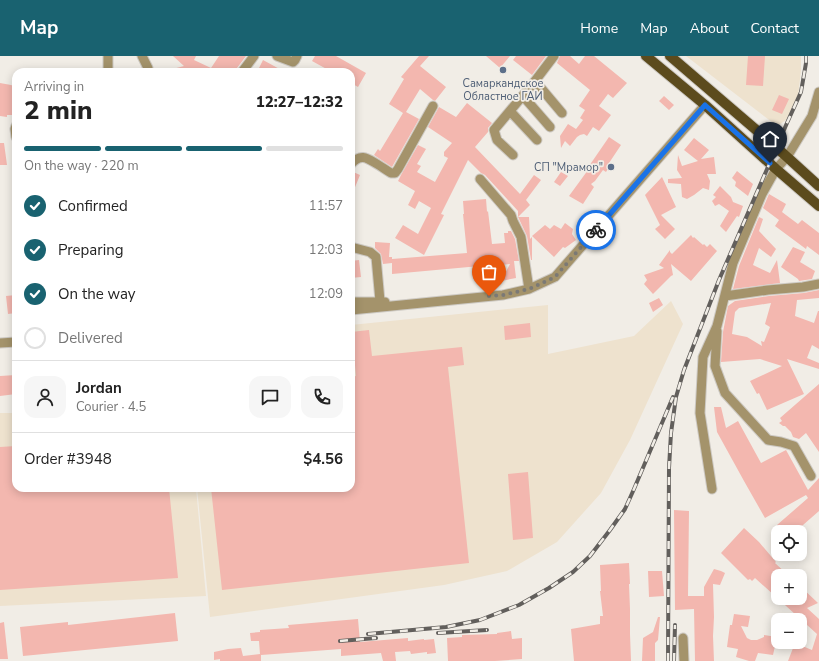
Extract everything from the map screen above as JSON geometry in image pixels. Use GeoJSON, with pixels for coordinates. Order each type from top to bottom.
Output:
{"type":"FeatureCollection","features":[{"type":"Feature","properties":{"kind":"main road"},"geometry":{"type":"LineString","coordinates":[[646,56],[705,105],[819,206]]}},
{"type":"Feature","properties":{"kind":"main road"},"geometry":{"type":"LineString","coordinates":[[670,56],[819,186]]}},
{"type":"Feature","properties":{"kind":"street"},"geometry":{"type":"LineString","coordinates":[[108,56],[108,68]]}},
{"type":"Feature","properties":{"kind":"street"},"geometry":{"type":"LineString","coordinates":[[142,56],[148,68]]}},
{"type":"Feature","properties":{"kind":"street"},"geometry":{"type":"LineString","coordinates":[[245,68],[254,56]]}},
{"type":"Feature","properties":{"kind":"street"},"geometry":{"type":"LineString","coordinates":[[277,56],[293,62],[297,56]]}},
{"type":"Feature","properties":{"kind":"street"},"geometry":{"type":"LineString","coordinates":[[513,156],[497,140],[494,130],[554,56]]}},
{"type":"Feature","properties":{"kind":"street"},"geometry":{"type":"LineString","coordinates":[[535,81],[562,113]]}},
{"type":"Feature","properties":{"kind":"street"},"geometry":{"type":"LineString","coordinates":[[712,489],[700,413],[703,357],[717,326],[733,263],[762,194],[776,169],[787,157],[812,116],[819,92]]}},
{"type":"Feature","properties":{"kind":"street"},"geometry":{"type":"LineString","coordinates":[[523,96],[550,127]]}},
{"type":"Feature","properties":{"kind":"street"},"geometry":{"type":"LineString","coordinates":[[355,310],[503,295],[529,289],[555,277],[705,105]]}},
{"type":"Feature","properties":{"kind":"street"},"geometry":{"type":"LineString","coordinates":[[355,161],[361,158],[367,158],[391,173],[395,173],[433,106]]}},
{"type":"Feature","properties":{"kind":"street"},"geometry":{"type":"LineString","coordinates":[[510,111],[537,140]]}},
{"type":"Feature","properties":{"kind":"street"},"geometry":{"type":"LineString","coordinates":[[480,179],[511,215],[521,237],[529,289]]}},
{"type":"Feature","properties":{"kind":"street"},"geometry":{"type":"LineString","coordinates":[[355,248],[370,252],[376,257],[380,301]]}},
{"type":"Feature","properties":{"kind":"street"},"geometry":{"type":"LineString","coordinates":[[725,296],[819,284]]}},
{"type":"Feature","properties":{"kind":"street"},"geometry":{"type":"LineString","coordinates":[[355,302],[380,301],[406,304]]}},
{"type":"Feature","properties":{"kind":"street"},"geometry":{"type":"LineString","coordinates":[[717,326],[715,366],[725,393],[768,440],[794,446],[811,476]]}},
{"type":"Feature","properties":{"kind":"street"},"geometry":{"type":"LineString","coordinates":[[0,343],[12,342]]}},
{"type":"Feature","properties":{"kind":"street"},"geometry":{"type":"LineString","coordinates":[[683,638],[684,661]]}},
{"type":"Feature","properties":{"kind":"shaded area"},"geometry":{"type":"Polygon","coordinates":[[[686,56],[801,56],[798,97],[786,120],[777,126],[686,56]]]}},
{"type":"Feature","properties":{"kind":"shaded area"},"geometry":{"type":"Polygon","coordinates":[[[671,301],[683,324],[630,440],[601,493],[557,542],[507,571],[444,585],[210,617],[197,492],[355,492],[355,325],[548,305],[548,354],[634,336],[671,301]]]}},
{"type":"Feature","properties":{"kind":"shaded area"},"geometry":{"type":"Polygon","coordinates":[[[0,413],[12,413],[12,492],[196,492],[206,596],[0,606],[0,413]]]}},
{"type":"Feature","properties":{"kind":"building"},"geometry":{"type":"Polygon","coordinates":[[[173,56],[196,56],[194,60],[211,68],[176,68],[184,66],[173,56]]]}},
{"type":"Feature","properties":{"kind":"building"},"geometry":{"type":"Polygon","coordinates":[[[219,56],[246,56],[237,68],[211,68],[219,56]]]}},
{"type":"Feature","properties":{"kind":"building"},"geometry":{"type":"Polygon","coordinates":[[[315,56],[336,56],[366,73],[358,87],[355,85],[355,68],[325,68],[312,61],[315,56]]]}},
{"type":"Feature","properties":{"kind":"building"},"geometry":{"type":"Polygon","coordinates":[[[419,56],[429,56],[420,66],[446,87],[435,101],[420,89],[406,112],[419,119],[392,167],[374,155],[378,149],[380,151],[403,113],[389,104],[404,79],[401,77],[419,56]]]}},
{"type":"Feature","properties":{"kind":"building"},"geometry":{"type":"Polygon","coordinates":[[[486,56],[510,56],[500,68],[486,56]]]}},
{"type":"Feature","properties":{"kind":"building"},"geometry":{"type":"Polygon","coordinates":[[[516,56],[546,56],[532,75],[513,60],[516,56]]]}},
{"type":"Feature","properties":{"kind":"building"},"geometry":{"type":"Polygon","coordinates":[[[560,56],[570,56],[579,64],[585,56],[594,56],[627,83],[613,98],[608,94],[599,106],[611,115],[599,131],[593,127],[587,136],[584,134],[580,135],[570,146],[565,141],[561,148],[560,136],[568,124],[576,129],[583,120],[580,118],[585,110],[579,106],[590,90],[557,63],[560,56]]]}},
{"type":"Feature","properties":{"kind":"building"},"geometry":{"type":"Polygon","coordinates":[[[748,56],[765,56],[763,86],[746,85],[748,56]]]}},
{"type":"Feature","properties":{"kind":"building"},"geometry":{"type":"Polygon","coordinates":[[[263,60],[278,68],[259,68],[263,60]]]}},
{"type":"Feature","properties":{"kind":"building"},"geometry":{"type":"Polygon","coordinates":[[[0,83],[12,85],[12,115],[7,115],[7,117],[0,116],[0,83]]]}},
{"type":"Feature","properties":{"kind":"building"},"geometry":{"type":"Polygon","coordinates":[[[779,95],[789,99],[782,114],[772,110],[779,95]]]}},
{"type":"Feature","properties":{"kind":"building"},"geometry":{"type":"Polygon","coordinates":[[[664,96],[674,105],[669,110],[659,101],[664,96]]]}},
{"type":"Feature","properties":{"kind":"building"},"geometry":{"type":"Polygon","coordinates":[[[467,103],[492,123],[488,128],[488,132],[475,147],[520,194],[534,175],[541,180],[526,200],[530,205],[518,217],[518,211],[485,175],[468,160],[441,214],[444,215],[424,255],[395,238],[403,225],[418,234],[431,208],[419,201],[415,209],[408,205],[415,191],[398,181],[418,145],[426,149],[417,164],[421,166],[417,172],[435,182],[448,158],[444,156],[444,152],[452,143],[428,127],[439,107],[456,117],[467,103]]]}},
{"type":"Feature","properties":{"kind":"building"},"geometry":{"type":"Polygon","coordinates":[[[609,137],[621,145],[607,166],[609,167],[606,172],[603,170],[591,184],[594,187],[583,204],[569,196],[609,137]]]}},
{"type":"Feature","properties":{"kind":"building"},"geometry":{"type":"Polygon","coordinates":[[[694,138],[709,150],[701,159],[714,157],[716,174],[707,174],[710,181],[709,190],[703,188],[687,199],[682,197],[681,184],[668,183],[668,179],[682,178],[677,170],[678,155],[682,166],[698,161],[684,150],[694,138]]]}},
{"type":"Feature","properties":{"kind":"building"},"geometry":{"type":"Polygon","coordinates":[[[0,143],[4,143],[7,165],[0,165],[0,143]]]}},
{"type":"Feature","properties":{"kind":"building"},"geometry":{"type":"Polygon","coordinates":[[[737,171],[753,184],[748,196],[735,186],[736,182],[732,178],[737,171]]]}},
{"type":"Feature","properties":{"kind":"building"},"geometry":{"type":"Polygon","coordinates":[[[561,172],[568,176],[560,186],[554,182],[561,172]]]}},
{"type":"Feature","properties":{"kind":"building"},"geometry":{"type":"Polygon","coordinates":[[[355,173],[360,175],[355,187],[355,173]]]}},
{"type":"Feature","properties":{"kind":"building"},"geometry":{"type":"Polygon","coordinates":[[[662,177],[676,207],[661,215],[675,229],[665,239],[655,229],[660,225],[645,195],[662,177]]]}},
{"type":"Feature","properties":{"kind":"building"},"geometry":{"type":"Polygon","coordinates":[[[720,186],[731,197],[733,202],[743,206],[739,217],[737,216],[726,232],[720,226],[729,211],[719,204],[715,206],[712,201],[716,197],[713,195],[720,186]]]}},
{"type":"Feature","properties":{"kind":"building"},"geometry":{"type":"Polygon","coordinates":[[[769,194],[786,204],[782,212],[798,224],[802,220],[819,233],[819,255],[807,246],[806,249],[775,226],[779,220],[763,208],[769,194]]]}},
{"type":"Feature","properties":{"kind":"building"},"geometry":{"type":"Polygon","coordinates":[[[486,199],[492,244],[505,243],[504,233],[508,233],[508,231],[511,231],[515,239],[519,261],[514,261],[516,278],[501,281],[510,264],[392,274],[392,263],[383,264],[381,254],[375,248],[375,242],[390,243],[389,257],[392,257],[392,259],[467,253],[463,201],[486,199]]]}},
{"type":"Feature","properties":{"kind":"building"},"geometry":{"type":"Polygon","coordinates":[[[518,217],[529,217],[530,239],[532,237],[532,260],[527,236],[518,217]]]}},
{"type":"Feature","properties":{"kind":"building"},"geometry":{"type":"Polygon","coordinates":[[[759,217],[763,219],[759,231],[776,249],[771,257],[759,248],[753,265],[770,273],[777,260],[780,283],[733,289],[739,266],[759,217]]]}},
{"type":"Feature","properties":{"kind":"building"},"geometry":{"type":"Polygon","coordinates":[[[565,223],[573,229],[572,234],[576,240],[565,248],[563,247],[554,257],[532,236],[545,225],[550,229],[554,225],[561,229],[565,223]]]}},
{"type":"Feature","properties":{"kind":"building"},"geometry":{"type":"Polygon","coordinates":[[[691,235],[707,247],[710,244],[717,251],[691,281],[671,264],[673,275],[653,294],[644,284],[647,280],[644,275],[664,268],[659,265],[670,250],[672,254],[691,235]]]}},
{"type":"Feature","properties":{"kind":"building"},"geometry":{"type":"Polygon","coordinates":[[[793,247],[805,252],[800,262],[815,271],[812,279],[799,281],[781,267],[793,247]]]}},
{"type":"Feature","properties":{"kind":"building"},"geometry":{"type":"Polygon","coordinates":[[[355,260],[359,260],[361,277],[355,278],[355,260]]]}},
{"type":"Feature","properties":{"kind":"building"},"geometry":{"type":"Polygon","coordinates":[[[819,290],[819,298],[797,300],[795,316],[814,323],[819,311],[819,349],[812,345],[807,358],[819,363],[819,369],[787,359],[804,394],[767,410],[759,393],[757,394],[750,381],[782,366],[760,359],[721,362],[723,332],[728,306],[735,301],[819,290]],[[771,303],[739,308],[735,312],[732,334],[747,337],[762,346],[761,341],[764,342],[770,327],[765,324],[771,303]]]}},
{"type":"Feature","properties":{"kind":"building"},"geometry":{"type":"Polygon","coordinates":[[[12,295],[12,314],[8,314],[6,296],[12,295]]]}},
{"type":"Feature","properties":{"kind":"building"},"geometry":{"type":"Polygon","coordinates":[[[659,298],[663,305],[653,312],[649,303],[659,298]]]}},
{"type":"Feature","properties":{"kind":"building"},"geometry":{"type":"Polygon","coordinates":[[[530,323],[531,337],[505,340],[504,326],[530,323]]]}},
{"type":"Feature","properties":{"kind":"building"},"geometry":{"type":"Polygon","coordinates":[[[369,330],[372,356],[462,347],[464,365],[448,367],[469,563],[222,590],[211,492],[355,492],[355,332],[369,330]]]}},
{"type":"Feature","properties":{"kind":"building"},"geometry":{"type":"Polygon","coordinates":[[[12,375],[12,394],[0,396],[0,376],[12,375]]]}},
{"type":"Feature","properties":{"kind":"building"},"geometry":{"type":"Polygon","coordinates":[[[819,384],[819,452],[806,433],[799,439],[793,437],[791,432],[785,426],[779,423],[782,421],[780,418],[819,384]]]}},
{"type":"Feature","properties":{"kind":"building"},"geometry":{"type":"Polygon","coordinates":[[[714,407],[721,407],[726,428],[738,421],[761,463],[786,450],[808,490],[819,478],[819,511],[803,525],[777,525],[808,498],[806,495],[765,518],[717,432],[714,407]]]}},
{"type":"Feature","properties":{"kind":"building"},"geometry":{"type":"Polygon","coordinates":[[[12,446],[12,492],[169,492],[178,578],[0,590],[0,447],[12,446]]]}},
{"type":"Feature","properties":{"kind":"building"},"geometry":{"type":"Polygon","coordinates":[[[528,472],[533,538],[513,540],[508,474],[528,472]]]}},
{"type":"Feature","properties":{"kind":"building"},"geometry":{"type":"Polygon","coordinates":[[[674,510],[689,511],[688,596],[704,596],[704,587],[714,569],[725,573],[720,585],[713,584],[714,661],[695,661],[694,609],[675,610],[674,510]]]}},
{"type":"Feature","properties":{"kind":"building"},"geometry":{"type":"Polygon","coordinates":[[[744,528],[771,556],[771,561],[775,561],[775,563],[781,569],[771,569],[771,592],[755,578],[752,581],[750,579],[748,580],[721,553],[744,528]]]}},
{"type":"Feature","properties":{"kind":"building"},"geometry":{"type":"Polygon","coordinates":[[[629,563],[631,661],[574,661],[571,629],[600,624],[600,616],[603,616],[600,591],[600,565],[629,563]]]}},
{"type":"Feature","properties":{"kind":"building"},"geometry":{"type":"Polygon","coordinates":[[[648,571],[662,571],[664,596],[649,597],[648,571]]]}},
{"type":"Feature","properties":{"kind":"building"},"geometry":{"type":"Polygon","coordinates":[[[807,593],[818,603],[807,608],[819,619],[819,661],[788,661],[793,649],[807,648],[812,650],[817,634],[807,625],[807,613],[794,613],[785,605],[807,605],[807,593]]]}},
{"type":"Feature","properties":{"kind":"building"},"geometry":{"type":"Polygon","coordinates":[[[175,613],[178,641],[23,656],[20,627],[68,622],[68,625],[175,613]]]}},
{"type":"Feature","properties":{"kind":"building"},"geometry":{"type":"Polygon","coordinates":[[[734,614],[750,616],[748,627],[741,626],[747,638],[757,640],[764,637],[764,635],[771,636],[771,649],[774,649],[773,655],[758,653],[755,661],[749,661],[736,657],[738,649],[727,647],[730,625],[732,625],[734,614]]]}},
{"type":"Feature","properties":{"kind":"building"},"geometry":{"type":"Polygon","coordinates":[[[658,617],[660,617],[658,640],[655,643],[655,661],[642,661],[643,638],[653,632],[658,617]]]}},
{"type":"Feature","properties":{"kind":"building"},"geometry":{"type":"Polygon","coordinates":[[[358,619],[360,642],[408,638],[408,641],[434,639],[436,653],[427,654],[427,652],[411,654],[410,651],[395,652],[396,661],[383,661],[381,653],[341,656],[341,649],[261,655],[261,661],[214,660],[214,652],[228,649],[241,648],[243,656],[260,654],[259,641],[251,641],[250,633],[260,632],[260,630],[289,628],[288,625],[358,619]]]}},
{"type":"Feature","properties":{"kind":"building"},"geometry":{"type":"Polygon","coordinates":[[[4,622],[8,659],[0,659],[0,623],[4,622]]]}},
{"type":"Feature","properties":{"kind":"building"},"geometry":{"type":"Polygon","coordinates":[[[511,631],[512,639],[522,638],[522,659],[495,661],[448,661],[447,638],[462,637],[462,635],[497,634],[511,631]]]}},
{"type":"Feature","properties":{"kind":"railway"},"geometry":{"type":"LineString","coordinates":[[668,661],[669,468],[671,433],[676,397],[684,370],[719,280],[801,92],[806,56]]}},
{"type":"Feature","properties":{"kind":"railway"},"geometry":{"type":"LineString","coordinates":[[368,634],[446,627],[480,620],[519,605],[573,572],[590,556],[625,509],[673,397]]}},
{"type":"Feature","properties":{"kind":"railway"},"geometry":{"type":"LineString","coordinates":[[674,661],[675,625]]}},
{"type":"Feature","properties":{"kind":"railway"},"geometry":{"type":"LineString","coordinates":[[438,633],[487,630]]}},
{"type":"Feature","properties":{"kind":"railway"},"geometry":{"type":"LineString","coordinates":[[340,641],[376,638]]}},
{"type":"Feature","properties":{"kind":"way so far"},"geometry":{"type":"LineString","coordinates":[[489,296],[503,295],[529,289],[555,277],[596,230]]}},
{"type":"Feature","properties":{"kind":"place","name":"Самаркандское Областное ГАИ"},"geometry":{"type":"Point","coordinates":[503,70]}},
{"type":"Feature","properties":{"kind":"place","name":"СП \"Мрамор\""},"geometry":{"type":"Point","coordinates":[611,167]}},
{"type":"Feature","properties":{"kind":"route"},"geometry":{"type":"LineString","coordinates":[[596,230],[705,105],[770,163]]}}]}
